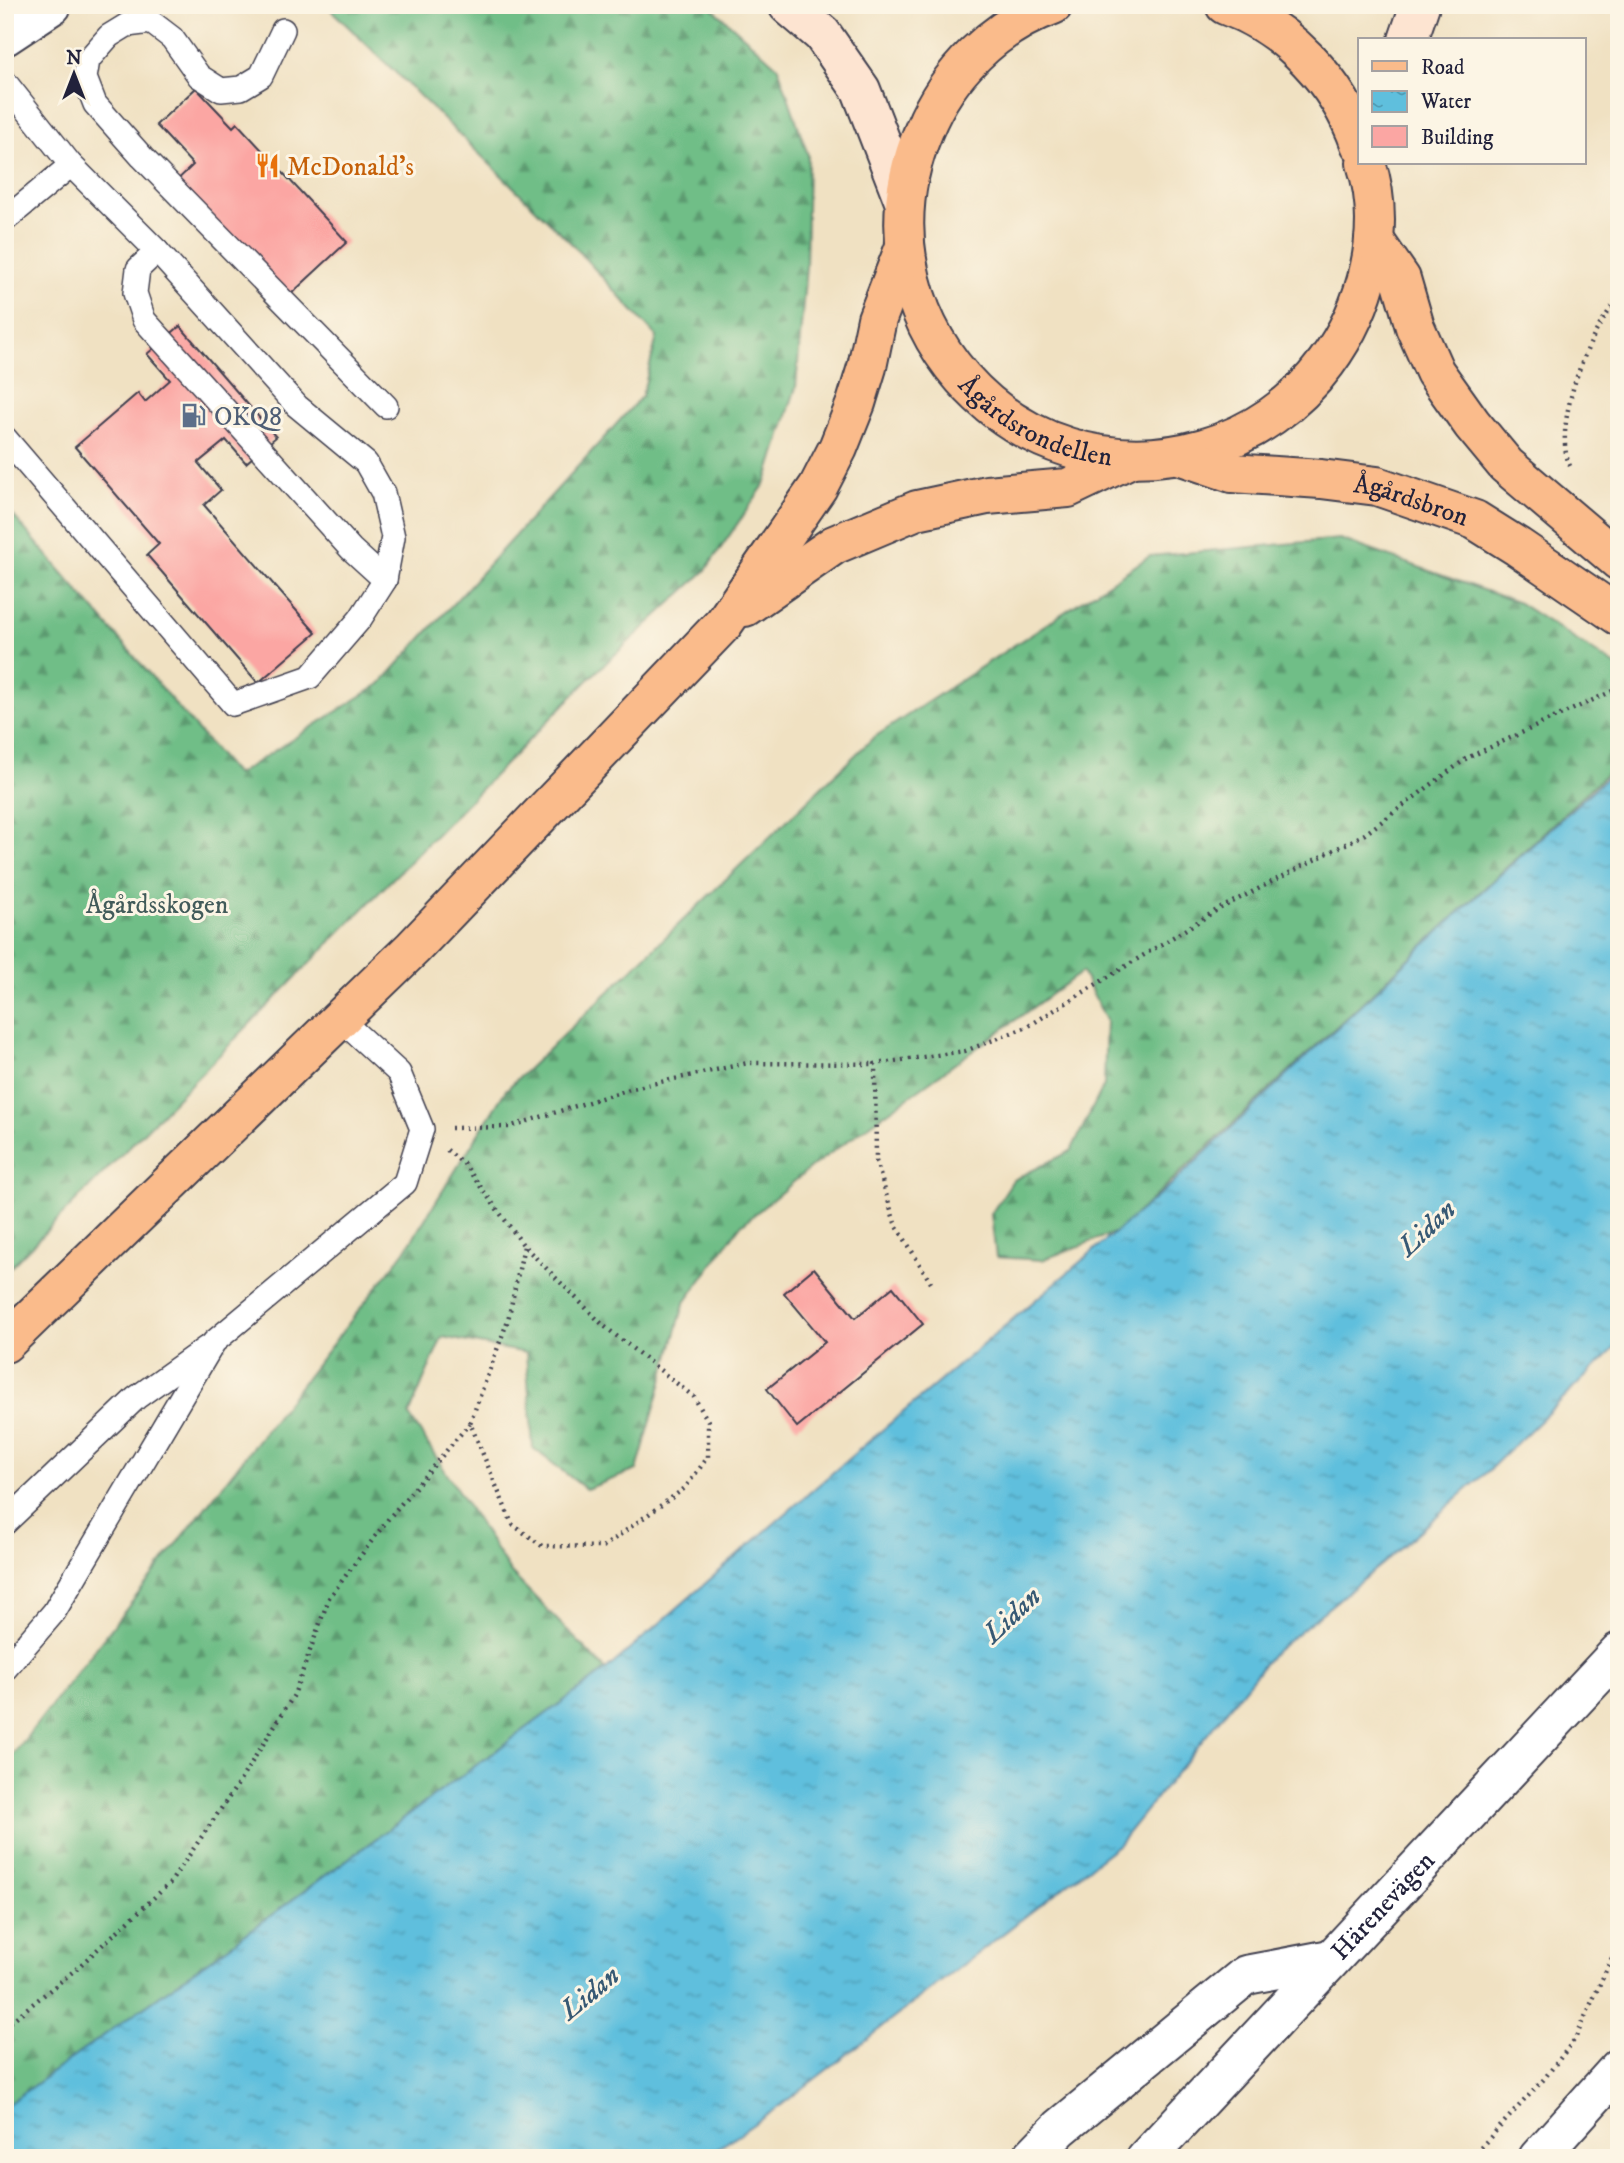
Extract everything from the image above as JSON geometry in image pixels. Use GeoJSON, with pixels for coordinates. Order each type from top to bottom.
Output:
{"type":"FeatureCollection","features":[{"type":"Feature","properties":{"kind":"main road"},"geometry":{"type":"LineString","coordinates":[[788,5],[822,34],[861,90],[904,201]]}},
{"type":"Feature","properties":{"kind":"main road","name":"Ågårdsrondellen"},"geometry":{"type":"LineString","coordinates":[[1053,5],[1035,12],[994,37],[960,70],[932,110],[913,154],[904,201],[904,249],[913,290],[928,329],[950,365],[978,396],[1012,421],[1049,441],[1089,453],[1131,458],[1179,455],[1229,441],[1274,416],[1313,381],[1344,340],[1364,292],[1374,240],[1374,205],[1367,164]]}},
{"type":"Feature","properties":{"kind":"main road","name":"Ågårdsrondellen"},"geometry":{"type":"LineString","coordinates":[[1225,5],[1275,31],[1307,59],[1334,92],[1358,138]]}},
{"type":"Feature","properties":{"kind":"main road"},"geometry":{"type":"LineString","coordinates":[[1409,38],[1420,5]]}},
{"type":"Feature","properties":{"kind":"main road"},"geometry":{"type":"LineString","coordinates":[[1374,240],[1401,279],[1415,327],[1435,372],[1472,424],[1506,465],[1619,561]]}},
{"type":"Feature","properties":{"kind":"main road"},"geometry":{"type":"LineString","coordinates":[[5,1343],[413,947],[724,623],[818,487],[838,448],[867,368],[877,319],[904,249]]}},
{"type":"Feature","properties":{"kind":"main road","name":"Ågårdsbron"},"geometry":{"type":"LineString","coordinates":[[1179,455],[1232,473],[1377,486],[1475,520],[1618,615]]}},
{"type":"Feature","properties":{"kind":"main road"},"geometry":{"type":"LineString","coordinates":[[724,623],[834,545],[918,510],[986,495],[1068,488],[1131,458]]}},
{"type":"Feature","properties":{"kind":"street"},"geometry":{"type":"LineString","coordinates":[[5,36],[52,5]]}},
{"type":"Feature","properties":{"kind":"street","name":"Härenevägen"},"geometry":{"type":"LineString","coordinates":[[1146,2158],[1619,1652]]}},
{"type":"Feature","properties":{"kind":"street"},"geometry":{"type":"LineString","coordinates":[[1031,2158],[1060,2128],[1246,1975],[1331,1959]]}},
{"type":"Feature","properties":{"kind":"street"},"geometry":{"type":"LineString","coordinates":[[1538,2158],[1619,2068]]}},
{"type":"Feature","properties":{"kind":"lane"},"geometry":{"type":"LineString","coordinates":[[282,30],[261,76],[241,88],[221,90],[198,76],[172,38],[151,22],[127,24],[109,36],[88,60],[85,78],[95,104],[142,157],[386,406]]}},
{"type":"Feature","properties":{"kind":"lane"},"geometry":{"type":"LineString","coordinates":[[5,82],[71,165],[157,251],[298,406],[366,463],[383,494],[393,537],[385,580],[360,619],[310,677],[233,704],[5,438]]}},
{"type":"Feature","properties":{"kind":"lane"},"geometry":{"type":"LineString","coordinates":[[5,220],[71,165]]}},
{"type":"Feature","properties":{"kind":"lane"},"geometry":{"type":"LineString","coordinates":[[157,251],[138,269],[135,293],[144,320],[351,549],[385,580]]}},
{"type":"Feature","properties":{"kind":"lane"},"geometry":{"type":"LineString","coordinates":[[5,1523],[136,1398],[214,1342],[405,1183],[422,1129],[399,1073],[339,1018]]}},
{"type":"Feature","properties":{"kind":"lane"},"geometry":{"type":"LineString","coordinates":[[5,1669],[54,1612],[214,1342]]}},
{"type":"Feature","properties":{"kind":"path"},"geometry":{"type":"LineString","coordinates":[[1564,454],[1567,408],[1591,341],[1619,295]]}},
{"type":"Feature","properties":{"kind":"path"},"geometry":{"type":"LineString","coordinates":[[422,1129],[509,1128],[633,1088],[748,1063],[875,1064],[965,1051],[1027,1027],[1217,911],[1365,835],[1467,758],[1619,688]]}},
{"type":"Feature","properties":{"kind":"path"},"geometry":{"type":"LineString","coordinates":[[875,1064],[876,1161],[895,1223],[931,1283]]}},
{"type":"Feature","properties":{"kind":"path"},"geometry":{"type":"LineString","coordinates":[[422,1129],[464,1164],[524,1246],[604,1326],[694,1397],[708,1421],[708,1457],[685,1488],[603,1547],[542,1546],[512,1524],[470,1423]]}},
{"type":"Feature","properties":{"kind":"path"},"geometry":{"type":"LineString","coordinates":[[5,2026],[75,1970],[170,1883],[238,1784],[294,1695],[329,1598],[389,1518],[470,1423],[508,1320],[524,1246]]}},
{"type":"Feature","properties":{"kind":"path"},"geometry":{"type":"LineString","coordinates":[[1471,2158],[1544,2079],[1575,2039],[1619,1942]]}},
{"type":"Feature","properties":{"kind":"green space","name":"Ågårdsskogen"},"geometry":{"type":"Polygon","coordinates":[[[326,5],[709,5],[778,67],[808,155],[806,266],[796,387],[766,482],[705,571],[593,675],[5,1273],[5,506],[236,775],[380,684],[642,396],[657,337],[571,243],[326,5]]]}},
{"type":"Feature","properties":{"kind":"green space"},"geometry":{"type":"Polygon","coordinates":[[[1340,539],[1519,603],[1619,668],[1619,762],[1117,1232],[1042,1260],[996,1257],[991,1214],[1013,1180],[1071,1151],[1104,1085],[1106,1020],[1082,972],[814,1165],[739,1227],[684,1304],[637,1470],[586,1489],[533,1448],[526,1353],[442,1337],[409,1415],[511,1573],[606,1670],[232,1944],[5,2106],[5,1765],[405,1251],[506,1090],[873,738],[1150,556],[1340,539]]]}},
{"type":"Feature","properties":{"kind":"water","name":"Lidan"},"geometry":{"type":"Polygon","coordinates":[[[1619,766],[1619,1344],[1489,1470],[1388,1559],[1272,1654],[1119,1844],[780,2106],[704,2158],[5,2158],[5,2106],[232,1944],[606,1670],[854,1454],[1172,1184],[1455,916],[1619,766]]]}},
{"type":"Feature","properties":{"kind":"building"},"geometry":{"type":"Polygon","coordinates":[[[196,88],[233,127],[237,123],[347,242],[278,306],[169,188],[193,165],[156,125],[196,88]]]}},
{"type":"Feature","properties":{"kind":"building"},"geometry":{"type":"Polygon","coordinates":[[[180,326],[276,437],[246,463],[226,440],[198,463],[221,490],[204,505],[316,633],[258,683],[147,555],[159,544],[75,447],[138,393],[145,402],[170,380],[147,354],[180,326]]]}},
{"type":"Feature","properties":{"kind":"building"},"geometry":{"type":"Polygon","coordinates":[[[814,1268],[855,1318],[893,1287],[923,1324],[797,1427],[767,1389],[825,1342],[784,1293],[814,1268]]]}},
{"type":"Feature","properties":{"kind":"place","name":"McDonald's"},"geometry":{"type":"Point","coordinates":[267,166]}},
{"type":"Feature","properties":{"kind":"place","name":"OKQ8"},"geometry":{"type":"Point","coordinates":[194,416]}}]}
